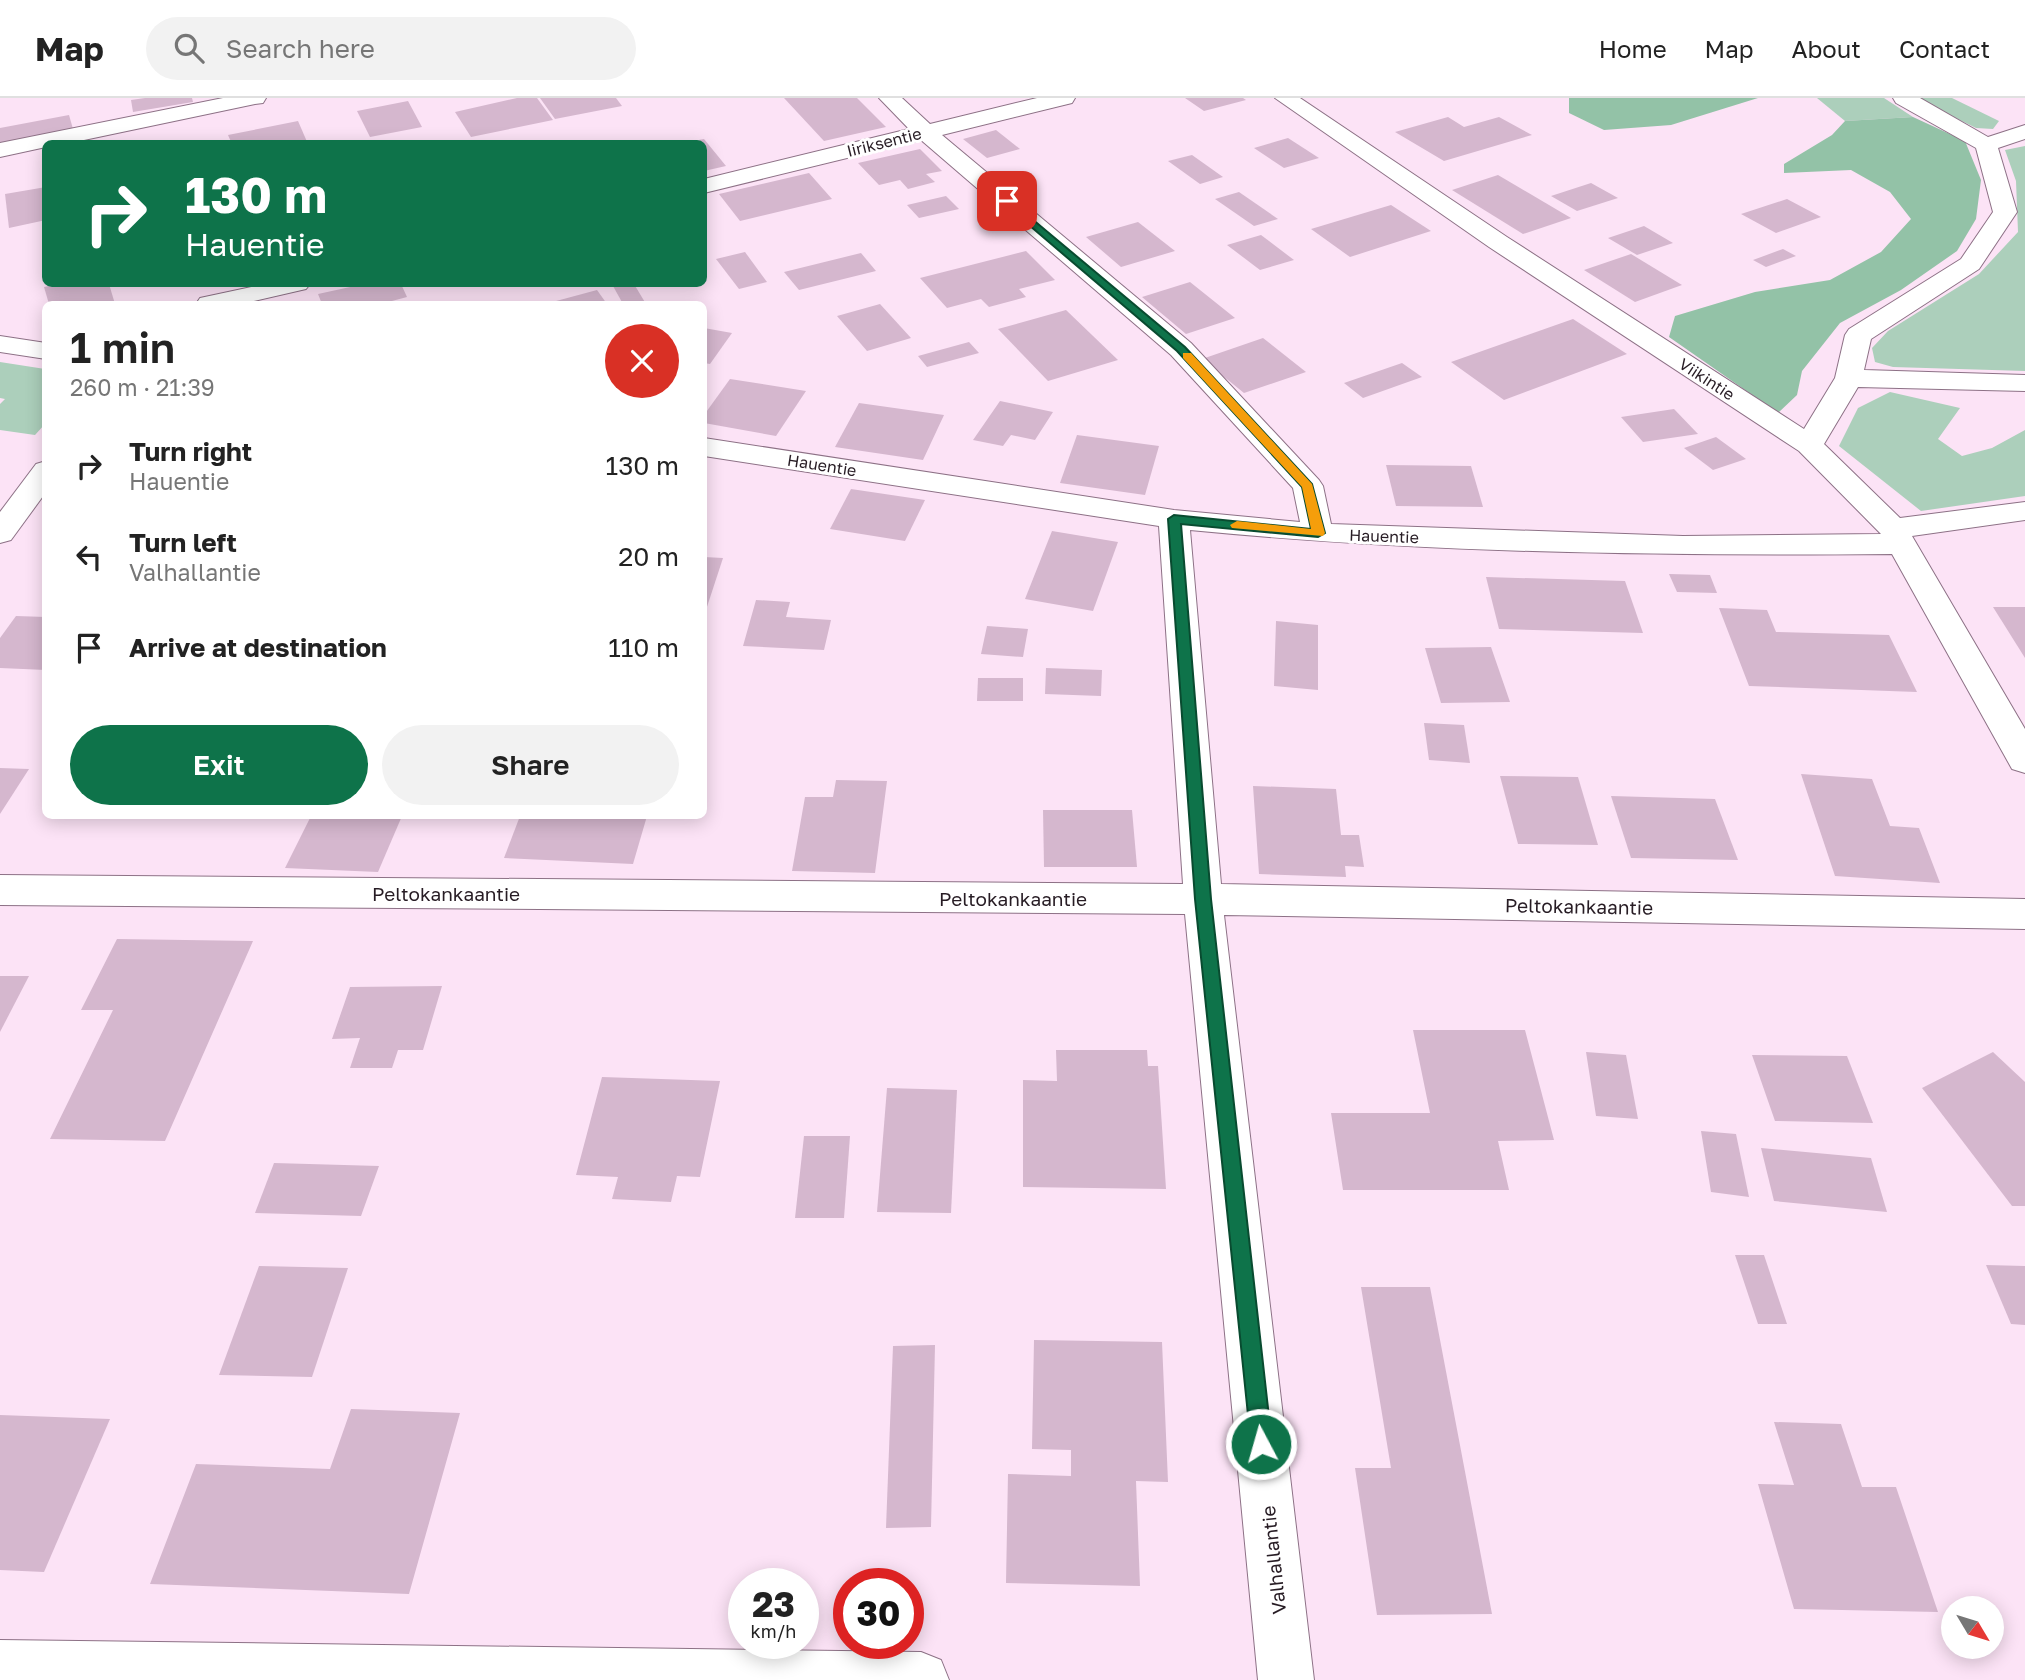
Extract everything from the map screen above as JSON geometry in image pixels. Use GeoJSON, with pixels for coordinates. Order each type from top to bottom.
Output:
{"type":"FeatureCollection","features":[{"type":"Feature","properties":{"kind":"street"},"geometry":{"type":"LineString","coordinates":[[49,140],[255,98]]}},
{"type":"Feature","properties":{"kind":"street"},"geometry":{"type":"LineString","coordinates":[[890,98],[925,132],[1181,349],[1308,486],[1318,533]]}},
{"type":"Feature","properties":{"kind":"street","name":"Iiriksentie"},"geometry":{"type":"LineString","coordinates":[[707,185],[1064,98]]}},
{"type":"Feature","properties":{"kind":"street","name":"Viikintie"},"geometry":{"type":"LineString","coordinates":[[1286,98],[1498,242],[1809,445],[1898,536],[2025,761]]}},
{"type":"Feature","properties":{"kind":"street"},"geometry":{"type":"LineString","coordinates":[[1809,445],[1849,378],[1858,335],[1970,264],[2005,212],[1986,145],[1903,98]]}},
{"type":"Feature","properties":{"kind":"street"},"geometry":{"type":"LineString","coordinates":[[1986,145],[2025,132]]}},
{"type":"Feature","properties":{"kind":"street"},"geometry":{"type":"LineString","coordinates":[[0,150],[42,141]]}},
{"type":"Feature","properties":{"kind":"street"},"geometry":{"type":"LineString","coordinates":[[222,301],[284,287]]}},
{"type":"Feature","properties":{"kind":"street"},"geometry":{"type":"LineString","coordinates":[[0,344],[42,350]]}},
{"type":"Feature","properties":{"kind":"street"},"geometry":{"type":"LineString","coordinates":[[1849,378],[2025,383]]}},
{"type":"Feature","properties":{"kind":"street","name":"Hauentie"},"geometry":{"type":"LineString","coordinates":[[707,447],[1174,519],[1318,533],[1683,546],[1898,536],[2025,511]]}},
{"type":"Feature","properties":{"kind":"street"},"geometry":{"type":"LineString","coordinates":[[0,533],[42,475]]}},
{"type":"Feature","properties":{"kind":"street","name":"Valhallantie"},"geometry":{"type":"LineString","coordinates":[[1174,519],[1203,899],[1286,1680]]}},
{"type":"Feature","properties":{"kind":"street","name":"Peltokankaantie"},"geometry":{"type":"LineString","coordinates":[[0,890],[1203,899],[2025,914]]}},
{"type":"Feature","properties":{"kind":"street"},"geometry":{"type":"LineString","coordinates":[[0,1668],[921,1680]]}},
{"type":"Feature","properties":{"kind":"green space"},"geometry":{"type":"Polygon","coordinates":[[[1569,98],[1758,98],[1671,125],[1604,130],[1569,113],[1569,98]]]}},
{"type":"Feature","properties":{"kind":"green space"},"geometry":{"type":"Polygon","coordinates":[[[1817,98],[1884,98],[1913,117],[1845,121],[1817,98]]]}},
{"type":"Feature","properties":{"kind":"green space"},"geometry":{"type":"Polygon","coordinates":[[[1915,98],[1952,98],[1999,121],[1993,129],[1976,128],[1915,98]]]}},
{"type":"Feature","properties":{"kind":"green space"},"geometry":{"type":"Polygon","coordinates":[[[1913,117],[1965,141],[1981,180],[1976,219],[1957,251],[1901,290],[1840,323],[1802,371],[1797,395],[1778,413],[1669,337],[1675,316],[1755,292],[1830,280],[1881,252],[1911,219],[1890,192],[1851,170],[1784,173],[1784,164],[1832,135],[1845,121],[1913,117]]]}},
{"type":"Feature","properties":{"kind":"green space"},"geometry":{"type":"Polygon","coordinates":[[[2025,146],[2025,371],[1893,367],[1875,362],[1872,348],[1888,331],[1979,274],[2018,232],[2016,181],[2005,150],[2025,146]]]}},
{"type":"Feature","properties":{"kind":"green space"},"geometry":{"type":"Polygon","coordinates":[[[0,362],[42,369],[42,427],[35,435],[0,430],[0,404],[5,399],[0,398],[0,362]]]}},
{"type":"Feature","properties":{"kind":"green space"},"geometry":{"type":"Polygon","coordinates":[[[1890,392],[1960,408],[1938,439],[1962,456],[1992,448],[2025,430],[2025,496],[1921,511],[1839,446],[1858,408],[1890,392]]]}},
{"type":"Feature","properties":{"kind":"building"},"geometry":{"type":"Polygon","coordinates":[[[192,98],[193,102],[133,112],[131,100],[192,98]]]}},
{"type":"Feature","properties":{"kind":"building"},"geometry":{"type":"Polygon","coordinates":[[[517,98],[537,98],[553,120],[471,137],[455,112],[517,98]]]}},
{"type":"Feature","properties":{"kind":"building"},"geometry":{"type":"Polygon","coordinates":[[[540,98],[616,98],[622,106],[555,119],[540,98]]]}},
{"type":"Feature","properties":{"kind":"building"},"geometry":{"type":"Polygon","coordinates":[[[784,98],[857,98],[886,127],[824,141],[784,98]]]}},
{"type":"Feature","properties":{"kind":"building"},"geometry":{"type":"Polygon","coordinates":[[[1185,98],[1243,98],[1246,100],[1204,111],[1185,98]]]}},
{"type":"Feature","properties":{"kind":"building"},"geometry":{"type":"Polygon","coordinates":[[[408,101],[422,127],[370,137],[357,111],[408,101]]]}},
{"type":"Feature","properties":{"kind":"building"},"geometry":{"type":"Polygon","coordinates":[[[69,115],[73,129],[0,143],[0,128],[69,115]]]}},
{"type":"Feature","properties":{"kind":"building"},"geometry":{"type":"Polygon","coordinates":[[[1448,117],[1464,127],[1499,117],[1532,135],[1444,161],[1395,132],[1448,117]]]}},
{"type":"Feature","properties":{"kind":"building"},"geometry":{"type":"Polygon","coordinates":[[[298,121],[306,140],[230,140],[228,135],[298,121]]]}},
{"type":"Feature","properties":{"kind":"building"},"geometry":{"type":"Polygon","coordinates":[[[996,130],[1020,149],[987,158],[963,139],[996,130]]]}},
{"type":"Feature","properties":{"kind":"building"},"geometry":{"type":"Polygon","coordinates":[[[1288,138],[1319,158],[1284,168],[1254,148],[1288,138]]]}},
{"type":"Feature","properties":{"kind":"building"},"geometry":{"type":"Polygon","coordinates":[[[707,143],[726,166],[707,170],[707,143]]]}},
{"type":"Feature","properties":{"kind":"building"},"geometry":{"type":"Polygon","coordinates":[[[920,149],[942,171],[926,174],[935,182],[908,189],[900,180],[879,185],[858,163],[920,149]]]}},
{"type":"Feature","properties":{"kind":"building"},"geometry":{"type":"Polygon","coordinates":[[[1192,155],[1223,177],[1200,184],[1168,161],[1192,155]]]}},
{"type":"Feature","properties":{"kind":"building"},"geometry":{"type":"Polygon","coordinates":[[[809,173],[832,199],[740,221],[719,194],[809,173]]]}},
{"type":"Feature","properties":{"kind":"building"},"geometry":{"type":"Polygon","coordinates":[[[1498,175],[1571,218],[1523,234],[1452,190],[1498,175]]]}},
{"type":"Feature","properties":{"kind":"building"},"geometry":{"type":"Polygon","coordinates":[[[1591,183],[1618,198],[1577,211],[1551,196],[1591,183]]]}},
{"type":"Feature","properties":{"kind":"building"},"geometry":{"type":"Polygon","coordinates":[[[42,188],[42,221],[9,228],[5,194],[42,188]]]}},
{"type":"Feature","properties":{"kind":"building"},"geometry":{"type":"Polygon","coordinates":[[[1239,192],[1278,219],[1254,226],[1215,199],[1239,192]]]}},
{"type":"Feature","properties":{"kind":"building"},"geometry":{"type":"Polygon","coordinates":[[[946,196],[959,209],[919,218],[907,205],[946,196]]]}},
{"type":"Feature","properties":{"kind":"building"},"geometry":{"type":"Polygon","coordinates":[[[1787,199],[1821,217],[1776,233],[1741,214],[1787,199]]]}},
{"type":"Feature","properties":{"kind":"building"},"geometry":{"type":"Polygon","coordinates":[[[1391,205],[1431,231],[1350,257],[1311,229],[1391,205]]]}},
{"type":"Feature","properties":{"kind":"building"},"geometry":{"type":"Polygon","coordinates":[[[1138,222],[1175,251],[1121,267],[1086,237],[1138,222]]]}},
{"type":"Feature","properties":{"kind":"building"},"geometry":{"type":"Polygon","coordinates":[[[1644,226],[1673,243],[1637,255],[1608,238],[1644,226]]]}},
{"type":"Feature","properties":{"kind":"building"},"geometry":{"type":"Polygon","coordinates":[[[1261,235],[1294,260],[1260,270],[1227,245],[1261,235]]]}},
{"type":"Feature","properties":{"kind":"building"},"geometry":{"type":"Polygon","coordinates":[[[1783,249],[1796,256],[1766,267],[1753,260],[1783,249]]]}},
{"type":"Feature","properties":{"kind":"building"},"geometry":{"type":"Polygon","coordinates":[[[1026,251],[1055,280],[1019,289],[1026,297],[989,307],[981,299],[947,308],[920,278],[1026,251]]]}},
{"type":"Feature","properties":{"kind":"building"},"geometry":{"type":"Polygon","coordinates":[[[745,252],[767,282],[739,289],[716,259],[745,252]]]}},
{"type":"Feature","properties":{"kind":"building"},"geometry":{"type":"Polygon","coordinates":[[[861,253],[876,271],[799,290],[784,272],[861,253]]]}},
{"type":"Feature","properties":{"kind":"building"},"geometry":{"type":"Polygon","coordinates":[[[1631,254],[1682,285],[1635,302],[1584,270],[1631,254]]]}},
{"type":"Feature","properties":{"kind":"building"},"geometry":{"type":"Polygon","coordinates":[[[1190,282],[1235,318],[1186,334],[1142,297],[1190,282]]]}},
{"type":"Feature","properties":{"kind":"building"},"geometry":{"type":"Polygon","coordinates":[[[44,287],[110,287],[114,301],[48,301],[44,287]]]}},
{"type":"Feature","properties":{"kind":"building"},"geometry":{"type":"Polygon","coordinates":[[[350,287],[402,287],[407,297],[392,301],[321,301],[318,294],[350,287]]]}},
{"type":"Feature","properties":{"kind":"building"},"geometry":{"type":"Polygon","coordinates":[[[614,287],[636,287],[644,301],[621,301],[614,287]]]}},
{"type":"Feature","properties":{"kind":"building"},"geometry":{"type":"Polygon","coordinates":[[[597,290],[605,301],[556,301],[597,290]]]}},
{"type":"Feature","properties":{"kind":"building"},"geometry":{"type":"Polygon","coordinates":[[[880,304],[911,338],[867,351],[837,316],[880,304]]]}},
{"type":"Feature","properties":{"kind":"building"},"geometry":{"type":"Polygon","coordinates":[[[1066,310],[1118,360],[1048,381],[998,329],[1066,310]]]}},
{"type":"Feature","properties":{"kind":"building"},"geometry":{"type":"Polygon","coordinates":[[[1573,319],[1627,354],[1504,400],[1451,362],[1573,319]]]}},
{"type":"Feature","properties":{"kind":"building"},"geometry":{"type":"Polygon","coordinates":[[[707,329],[732,333],[710,364],[707,364],[707,329]]]}},
{"type":"Feature","properties":{"kind":"building"},"geometry":{"type":"Polygon","coordinates":[[[1263,338],[1306,372],[1244,393],[1202,359],[1263,338]]]}},
{"type":"Feature","properties":{"kind":"building"},"geometry":{"type":"Polygon","coordinates":[[[969,342],[979,353],[927,367],[918,356],[969,342]]]}},
{"type":"Feature","properties":{"kind":"building"},"geometry":{"type":"Polygon","coordinates":[[[1402,363],[1422,377],[1363,398],[1344,383],[1402,363]]]}},
{"type":"Feature","properties":{"kind":"building"},"geometry":{"type":"Polygon","coordinates":[[[730,379],[806,391],[776,436],[707,424],[707,411],[730,379]]]}},
{"type":"Feature","properties":{"kind":"building"},"geometry":{"type":"Polygon","coordinates":[[[1000,401],[1053,412],[1035,440],[1011,435],[1003,446],[973,440],[1000,401]]]}},
{"type":"Feature","properties":{"kind":"building"},"geometry":{"type":"Polygon","coordinates":[[[859,403],[944,415],[923,460],[835,447],[859,403]]]}},
{"type":"Feature","properties":{"kind":"building"},"geometry":{"type":"Polygon","coordinates":[[[1674,409],[1698,434],[1643,442],[1621,417],[1674,409]]]}},
{"type":"Feature","properties":{"kind":"building"},"geometry":{"type":"Polygon","coordinates":[[[1077,435],[1159,446],[1145,495],[1060,483],[1077,435]]]}},
{"type":"Feature","properties":{"kind":"building"},"geometry":{"type":"Polygon","coordinates":[[[1716,437],[1746,459],[1713,470],[1684,448],[1716,437]]]}},
{"type":"Feature","properties":{"kind":"building"},"geometry":{"type":"Polygon","coordinates":[[[1386,465],[1471,466],[1483,507],[1396,506],[1386,465]]]}},
{"type":"Feature","properties":{"kind":"building"},"geometry":{"type":"Polygon","coordinates":[[[851,489],[925,500],[905,541],[830,529],[851,489]]]}},
{"type":"Feature","properties":{"kind":"building"},"geometry":{"type":"Polygon","coordinates":[[[1052,531],[1118,542],[1093,611],[1025,599],[1052,531]]]}},
{"type":"Feature","properties":{"kind":"building"},"geometry":{"type":"Polygon","coordinates":[[[707,557],[723,558],[707,607],[707,557]]]}},
{"type":"Feature","properties":{"kind":"building"},"geometry":{"type":"Polygon","coordinates":[[[1669,574],[1710,575],[1717,593],[1677,592],[1669,574]]]}},
{"type":"Feature","properties":{"kind":"building"},"geometry":{"type":"Polygon","coordinates":[[[1486,577],[1625,581],[1643,633],[1499,629],[1486,577]]]}},
{"type":"Feature","properties":{"kind":"building"},"geometry":{"type":"Polygon","coordinates":[[[756,600],[790,602],[786,617],[831,620],[824,650],[743,646],[756,600]]]}},
{"type":"Feature","properties":{"kind":"building"},"geometry":{"type":"Polygon","coordinates":[[[1993,607],[2025,607],[2025,658],[1993,607]]]}},
{"type":"Feature","properties":{"kind":"building"},"geometry":{"type":"Polygon","coordinates":[[[1719,608],[1767,610],[1776,632],[1889,635],[1917,692],[1749,686],[1719,608]]]}},
{"type":"Feature","properties":{"kind":"building"},"geometry":{"type":"Polygon","coordinates":[[[16,616],[42,617],[42,670],[0,668],[0,638],[16,616]]]}},
{"type":"Feature","properties":{"kind":"building"},"geometry":{"type":"Polygon","coordinates":[[[1276,621],[1318,625],[1318,690],[1274,686],[1276,621]]]}},
{"type":"Feature","properties":{"kind":"building"},"geometry":{"type":"Polygon","coordinates":[[[987,626],[1028,629],[1023,657],[981,654],[987,626]]]}},
{"type":"Feature","properties":{"kind":"building"},"geometry":{"type":"Polygon","coordinates":[[[1491,647],[1510,702],[1441,703],[1425,648],[1491,647]]]}},
{"type":"Feature","properties":{"kind":"building"},"geometry":{"type":"Polygon","coordinates":[[[1046,668],[1102,670],[1101,696],[1045,694],[1046,668]]]}},
{"type":"Feature","properties":{"kind":"building"},"geometry":{"type":"Polygon","coordinates":[[[978,678],[1023,678],[1023,701],[977,701],[978,678]]]}},
{"type":"Feature","properties":{"kind":"building"},"geometry":{"type":"Polygon","coordinates":[[[1424,723],[1464,725],[1470,763],[1429,760],[1424,723]]]}},
{"type":"Feature","properties":{"kind":"building"},"geometry":{"type":"Polygon","coordinates":[[[0,768],[29,769],[0,814],[0,768]]]}},
{"type":"Feature","properties":{"kind":"building"},"geometry":{"type":"Polygon","coordinates":[[[1801,774],[1872,779],[1890,826],[1919,828],[1940,883],[1835,876],[1801,774]]]}},
{"type":"Feature","properties":{"kind":"building"},"geometry":{"type":"Polygon","coordinates":[[[1500,776],[1578,777],[1598,845],[1518,844],[1500,776]]]}},
{"type":"Feature","properties":{"kind":"building"},"geometry":{"type":"Polygon","coordinates":[[[836,780],[887,781],[875,873],[792,871],[805,797],[833,797],[836,780]]]}},
{"type":"Feature","properties":{"kind":"building"},"geometry":{"type":"Polygon","coordinates":[[[1253,786],[1336,789],[1341,835],[1359,835],[1364,867],[1345,866],[1346,877],[1259,874],[1253,786]]]}},
{"type":"Feature","properties":{"kind":"building"},"geometry":{"type":"Polygon","coordinates":[[[1611,796],[1715,799],[1738,860],[1631,858],[1611,796]]]}},
{"type":"Feature","properties":{"kind":"building"},"geometry":{"type":"Polygon","coordinates":[[[1043,810],[1132,810],[1137,867],[1044,867],[1043,810]]]}},
{"type":"Feature","properties":{"kind":"building"},"geometry":{"type":"Polygon","coordinates":[[[310,819],[401,819],[378,872],[285,868],[310,819]]]}},
{"type":"Feature","properties":{"kind":"building"},"geometry":{"type":"Polygon","coordinates":[[[519,819],[646,819],[633,864],[504,858],[519,819]]]}},
{"type":"Feature","properties":{"kind":"building"},"geometry":{"type":"Polygon","coordinates":[[[117,939],[253,941],[165,1141],[50,1139],[113,1010],[81,1010],[117,939]]]}},
{"type":"Feature","properties":{"kind":"building"},"geometry":{"type":"Polygon","coordinates":[[[0,976],[29,976],[0,1032],[0,976]]]}},
{"type":"Feature","properties":{"kind":"building"},"geometry":{"type":"Polygon","coordinates":[[[442,986],[423,1050],[398,1050],[392,1068],[350,1068],[360,1038],[332,1039],[350,987],[442,986]]]}},
{"type":"Feature","properties":{"kind":"building"},"geometry":{"type":"Polygon","coordinates":[[[1413,1030],[1525,1030],[1554,1140],[1498,1141],[1509,1190],[1343,1190],[1331,1113],[1430,1113],[1413,1030]]]}},
{"type":"Feature","properties":{"kind":"building"},"geometry":{"type":"Polygon","coordinates":[[[1056,1050],[1147,1050],[1148,1066],[1158,1066],[1166,1189],[1023,1187],[1023,1080],[1057,1081],[1056,1050]]]}},
{"type":"Feature","properties":{"kind":"building"},"geometry":{"type":"Polygon","coordinates":[[[1586,1052],[1626,1055],[1638,1119],[1596,1116],[1586,1052]]]}},
{"type":"Feature","properties":{"kind":"building"},"geometry":{"type":"Polygon","coordinates":[[[1993,1052],[2025,1082],[2025,1206],[2012,1206],[1922,1088],[1993,1052]]]}},
{"type":"Feature","properties":{"kind":"building"},"geometry":{"type":"Polygon","coordinates":[[[1752,1055],[1847,1056],[1873,1123],[1775,1121],[1752,1055]]]}},
{"type":"Feature","properties":{"kind":"building"},"geometry":{"type":"Polygon","coordinates":[[[602,1077],[720,1081],[700,1177],[677,1176],[671,1202],[612,1199],[618,1177],[576,1175],[602,1077]]]}},
{"type":"Feature","properties":{"kind":"building"},"geometry":{"type":"Polygon","coordinates":[[[887,1088],[957,1090],[951,1213],[877,1212],[887,1088]]]}},
{"type":"Feature","properties":{"kind":"building"},"geometry":{"type":"Polygon","coordinates":[[[1701,1131],[1736,1134],[1749,1197],[1711,1192],[1701,1131]]]}},
{"type":"Feature","properties":{"kind":"building"},"geometry":{"type":"Polygon","coordinates":[[[804,1136],[850,1136],[844,1218],[795,1218],[804,1136]]]}},
{"type":"Feature","properties":{"kind":"building"},"geometry":{"type":"Polygon","coordinates":[[[1761,1148],[1871,1158],[1887,1212],[1774,1201],[1761,1148]]]}},
{"type":"Feature","properties":{"kind":"building"},"geometry":{"type":"Polygon","coordinates":[[[274,1163],[379,1166],[361,1216],[255,1213],[274,1163]]]}},
{"type":"Feature","properties":{"kind":"building"},"geometry":{"type":"Polygon","coordinates":[[[1735,1255],[1764,1255],[1787,1324],[1758,1324],[1735,1255]]]}},
{"type":"Feature","properties":{"kind":"building"},"geometry":{"type":"Polygon","coordinates":[[[1986,1265],[2025,1266],[2025,1325],[2011,1324],[1986,1265]]]}},
{"type":"Feature","properties":{"kind":"building"},"geometry":{"type":"Polygon","coordinates":[[[259,1266],[348,1268],[312,1377],[219,1375],[259,1266]]]}},
{"type":"Feature","properties":{"kind":"building"},"geometry":{"type":"Polygon","coordinates":[[[1361,1287],[1430,1287],[1492,1614],[1377,1615],[1355,1468],[1391,1468],[1361,1287]]]}},
{"type":"Feature","properties":{"kind":"building"},"geometry":{"type":"Polygon","coordinates":[[[1034,1340],[1162,1342],[1168,1482],[1136,1481],[1140,1586],[1006,1583],[1008,1474],[1071,1476],[1071,1450],[1032,1449],[1034,1340]]]}},
{"type":"Feature","properties":{"kind":"building"},"geometry":{"type":"Polygon","coordinates":[[[935,1345],[931,1527],[886,1528],[893,1346],[935,1345]]]}},
{"type":"Feature","properties":{"kind":"building"},"geometry":{"type":"Polygon","coordinates":[[[351,1409],[460,1413],[409,1594],[150,1584],[196,1464],[330,1469],[351,1409]]]}},
{"type":"Feature","properties":{"kind":"building"},"geometry":{"type":"Polygon","coordinates":[[[0,1415],[110,1419],[44,1572],[0,1570],[0,1415]]]}},
{"type":"Feature","properties":{"kind":"building"},"geometry":{"type":"Polygon","coordinates":[[[1774,1422],[1841,1424],[1862,1487],[1896,1487],[1938,1612],[1794,1609],[1758,1484],[1794,1485],[1774,1422]]]}},
{"type":"Feature","properties":{"kind":"slow traffic"},"geometry":{"type":"LineString","coordinates":[[1187,356],[1308,486],[1318,533],[1237,525]]}},
{"type":"Feature","properties":{"kind":"route"},"geometry":{"type":"LineString","coordinates":[[1007,201],[1181,349],[1308,486],[1318,533],[1174,519],[1203,899],[1261,1444]]}}]}
